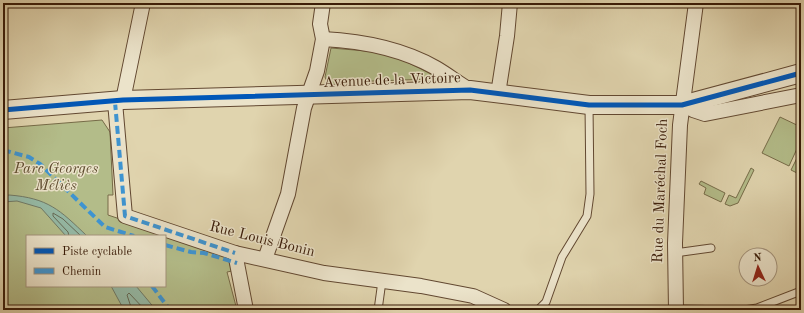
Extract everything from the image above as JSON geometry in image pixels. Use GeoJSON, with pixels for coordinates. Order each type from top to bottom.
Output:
{"type":"FeatureCollection","features":[{"type":"Feature","properties":{"kind":"street"},"geometry":{"type":"LineString","coordinates":[[119,101],[143,3]]}},
{"type":"Feature","properties":{"kind":"street"},"geometry":{"type":"LineString","coordinates":[[265,259],[288,194],[308,96],[317,71],[322,39],[320,24],[323,3]]}},
{"type":"Feature","properties":{"kind":"street"},"geometry":{"type":"LineString","coordinates":[[498,94],[507,36],[510,3]]}},
{"type":"Feature","properties":{"kind":"street","name":"Rue du Maréchal Foch"},"geometry":{"type":"LineString","coordinates":[[676,310],[675,253],[679,139],[682,105],[696,3]]}},
{"type":"Feature","properties":{"kind":"street"},"geometry":{"type":"LineString","coordinates":[[322,39],[373,44],[406,53],[437,68],[470,90]]}},
{"type":"Feature","properties":{"kind":"street","name":"Avenue de la Victoire"},"geometry":{"type":"LineString","coordinates":[[3,110],[119,101],[470,90],[589,105],[682,105],[801,73]]}},
{"type":"Feature","properties":{"kind":"street"},"geometry":{"type":"LineString","coordinates":[[682,105],[705,114],[801,95]]}},
{"type":"Feature","properties":{"kind":"street","name":"Rue Louis Bonin"},"geometry":{"type":"LineString","coordinates":[[119,101],[125,216],[235,253],[324,273],[473,296],[504,310]]}},
{"type":"Feature","properties":{"kind":"street"},"geometry":{"type":"LineString","coordinates":[[235,253],[246,310]]}},
{"type":"Feature","properties":{"kind":"lane"},"geometry":{"type":"LineString","coordinates":[[538,310],[546,302],[562,257],[587,216],[590,194],[589,105]]}},
{"type":"Feature","properties":{"kind":"lane"},"geometry":{"type":"LineString","coordinates":[[675,253],[711,248]]}},
{"type":"Feature","properties":{"kind":"lane"},"geometry":{"type":"LineString","coordinates":[[378,310],[382,281]]}},
{"type":"Feature","properties":{"kind":"lane"},"geometry":{"type":"LineString","coordinates":[[744,310],[756,308],[801,291]]}},
{"type":"Feature","properties":{"kind":"lane"},"geometry":{"type":"LineString","coordinates":[[676,310],[736,310]]}},
{"type":"Feature","properties":{"kind":"green space"},"geometry":{"type":"Polygon","coordinates":[[[331,48],[378,52],[401,59],[440,80],[434,83],[432,79],[345,82],[344,86],[329,86],[325,77],[331,48]]]}},
{"type":"Feature","properties":{"kind":"green space"},"geometry":{"type":"Polygon","coordinates":[[[780,117],[801,127],[801,140],[789,166],[762,153],[780,117]]]}},
{"type":"Feature","properties":{"kind":"green space","name":"Parc Georges Méliès"},"geometry":{"type":"Polygon","coordinates":[[[102,120],[110,132],[113,195],[108,195],[108,215],[227,255],[232,271],[227,272],[237,310],[3,310],[3,128],[102,120]]]}},
{"type":"Feature","properties":{"kind":"green space"},"geometry":{"type":"Polygon","coordinates":[[[801,150],[801,175],[791,170],[801,150]]]}},
{"type":"Feature","properties":{"kind":"green space"},"geometry":{"type":"Polygon","coordinates":[[[751,168],[754,170],[738,203],[730,206],[725,204],[729,195],[736,198],[751,168]]]}},
{"type":"Feature","properties":{"kind":"green space"},"geometry":{"type":"Polygon","coordinates":[[[701,181],[725,193],[721,202],[704,194],[706,188],[699,184],[701,181]]]}},
{"type":"Feature","properties":{"kind":"water"},"geometry":{"type":"Polygon","coordinates":[[[9,195],[44,202],[61,212],[86,235],[65,235],[41,208],[17,201],[3,202],[3,196],[9,195]]]}},
{"type":"Feature","properties":{"kind":"water"},"geometry":{"type":"Polygon","coordinates":[[[112,287],[137,287],[156,310],[124,310],[112,287]]]}},
{"type":"Feature","properties":{"kind":"marked path"},"geometry":{"type":"LineString","coordinates":[[115,102],[125,216],[235,253]]}},
{"type":"Feature","properties":{"kind":"marked path"},"geometry":{"type":"LineString","coordinates":[[3,150],[29,157],[40,164],[105,227],[131,235]]}},
{"type":"Feature","properties":{"kind":"marked path"},"geometry":{"type":"LineString","coordinates":[[166,245],[191,252],[204,253],[237,263]]}},
{"type":"Feature","properties":{"kind":"marked path"},"geometry":{"type":"LineString","coordinates":[[153,287],[170,310]]}},
{"type":"Feature","properties":{"kind":"cycle path"},"geometry":{"type":"LineString","coordinates":[[3,110],[123,100],[470,90],[589,105],[682,105],[801,73]]}}]}
